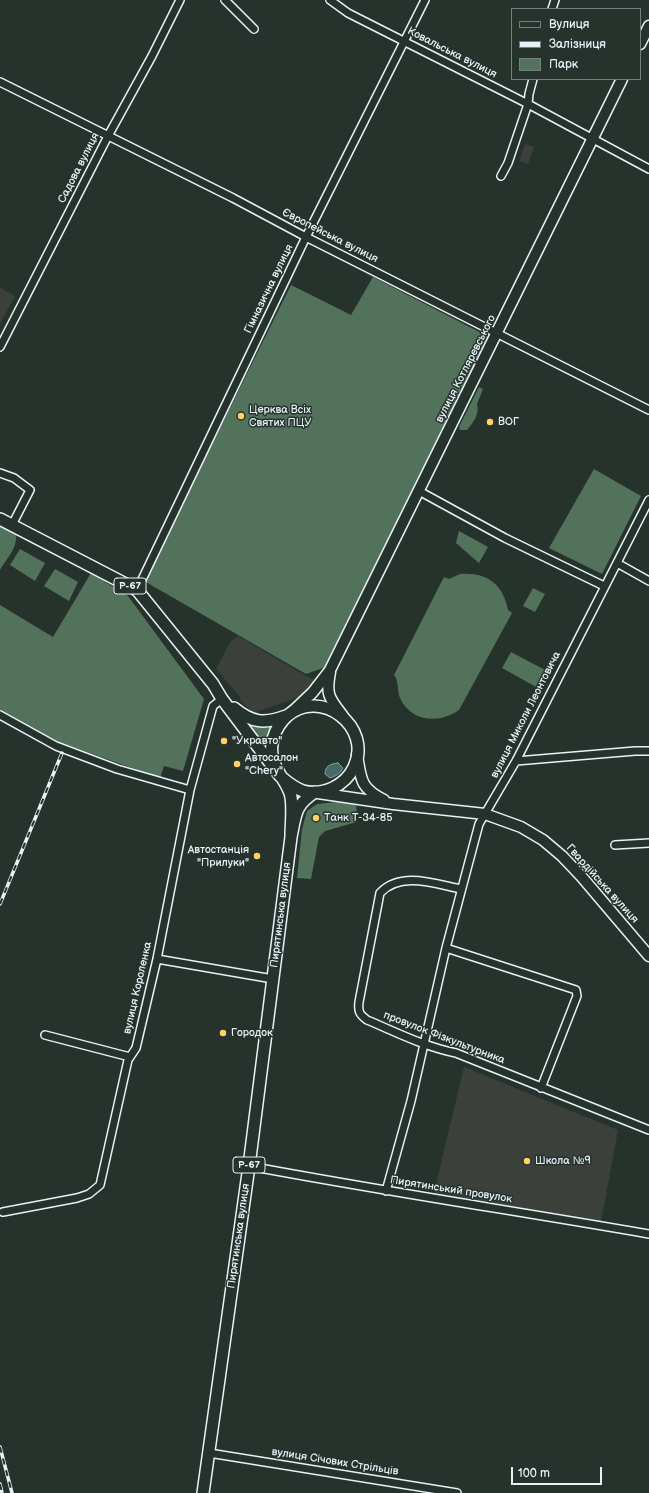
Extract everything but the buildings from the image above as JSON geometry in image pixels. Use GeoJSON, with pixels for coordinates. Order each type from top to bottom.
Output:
{"type":"FeatureCollection","features":[{"type":"Feature","properties":{"kind":"main road"},"geometry":{"type":"LineString","coordinates":[[641,42],[649,26]]}},
{"type":"Feature","properties":{"kind":"main road","name":"вулиця Котляревського"},"geometry":{"type":"LineString","coordinates":[[330,670],[622,80]]}},
{"type":"Feature","properties":{"kind":"main road","name":"Р-67"},"geometry":{"type":"LineString","coordinates":[[0,519],[137,590],[213,684],[289,790],[291,798],[291,837]]}},
{"type":"Feature","properties":{"kind":"main road"},"geometry":{"type":"LineString","coordinates":[[288,715],[313,692],[330,670]]}},
{"type":"Feature","properties":{"kind":"main road"},"geometry":{"type":"LineString","coordinates":[[330,670],[327,686],[328,696],[346,719]]}},
{"type":"Feature","properties":{"kind":"main road","name":"Р-67"},"geometry":{"type":"LineString","coordinates":[[222,698],[241,714],[252,720],[272,721],[299,709],[312,706],[324,707],[336,712],[346,719],[353,730],[357,742],[357,755],[354,766],[348,777],[338,785],[328,790],[315,792],[296,788],[280,776],[274,764],[271,750],[273,737],[279,725],[288,715]]}},
{"type":"Feature","properties":{"kind":"main road"},"geometry":{"type":"LineString","coordinates":[[357,755],[360,775],[365,787],[373,794],[393,804]]}},
{"type":"Feature","properties":{"kind":"main road","name":"Р-67"},"geometry":{"type":"LineString","coordinates":[[291,837],[296,812],[300,804],[304,799],[315,792]]}},
{"type":"Feature","properties":{"kind":"main road","name":"Гвардійська вулиця"},"geometry":{"type":"LineString","coordinates":[[315,792],[393,804],[485,814],[521,827],[543,840],[562,856],[581,876],[649,956]]}},
{"type":"Feature","properties":{"kind":"main road","name":"Пирятинська вулиця"},"geometry":{"type":"LineString","coordinates":[[204,1493],[274,979],[291,837]]}},
{"type":"Feature","properties":{"kind":"street","name":"Садова вулиця"},"geometry":{"type":"LineString","coordinates":[[0,347],[108,136],[152,56],[180,0]]}},
{"type":"Feature","properties":{"kind":"street"},"geometry":{"type":"LineString","coordinates":[[225,0],[254,29]]}},
{"type":"Feature","properties":{"kind":"street","name":"Ковальська вулиця"},"geometry":{"type":"LineString","coordinates":[[330,0],[348,12],[528,104],[649,169]]}},
{"type":"Feature","properties":{"kind":"street","name":"Гімназична вулиця"},"geometry":{"type":"LineString","coordinates":[[137,590],[306,237],[425,0]]}},
{"type":"Feature","properties":{"kind":"street"},"geometry":{"type":"LineString","coordinates":[[501,176],[508,163],[528,104],[533,80]]}},
{"type":"Feature","properties":{"kind":"street","name":"Європейська вулиця"},"geometry":{"type":"LineString","coordinates":[[0,82],[233,198],[306,237],[649,410]]}},
{"type":"Feature","properties":{"kind":"street"},"geometry":{"type":"LineString","coordinates":[[0,473],[14,478],[30,490],[12,525]]}},
{"type":"Feature","properties":{"kind":"street"},"geometry":{"type":"LineString","coordinates":[[419,491],[505,538],[604,586]]}},
{"type":"Feature","properties":{"kind":"street","name":"вулиця Миколи Леонтовича"},"geometry":{"type":"LineString","coordinates":[[386,1191],[412,1101],[446,948],[479,824],[516,761],[649,500]]}},
{"type":"Feature","properties":{"kind":"street"},"geometry":{"type":"LineString","coordinates":[[617,563],[649,581]]}},
{"type":"Feature","properties":{"kind":"street","name":"вулиця Короленка"},"geometry":{"type":"LineString","coordinates":[[3,1212],[77,1198],[94,1190],[100,1185],[128,1060],[136,1048],[157,959],[190,790],[213,706],[222,698]]}},
{"type":"Feature","properties":{"kind":"street"},"geometry":{"type":"LineString","coordinates":[[0,715],[56,746],[117,769],[190,790]]}},
{"type":"Feature","properties":{"kind":"street"},"geometry":{"type":"LineString","coordinates":[[516,761],[649,751]]}},
{"type":"Feature","properties":{"kind":"street"},"geometry":{"type":"LineString","coordinates":[[615,845],[649,844]]}},
{"type":"Feature","properties":{"kind":"street","name":"провулок Фізкультурника"},"geometry":{"type":"LineString","coordinates":[[461,889],[411,880],[399,882],[385,888],[380,893],[359,1002],[358,1011],[361,1016],[367,1020],[424,1044],[442,1051],[456,1053],[649,1130]]}},
{"type":"Feature","properties":{"kind":"street"},"geometry":{"type":"LineString","coordinates":[[446,948],[576,990],[577,996],[541,1088]]}},
{"type":"Feature","properties":{"kind":"street"},"geometry":{"type":"LineString","coordinates":[[157,959],[274,979]]}},
{"type":"Feature","properties":{"kind":"street"},"geometry":{"type":"LineString","coordinates":[[45,1035],[130,1057]]}},
{"type":"Feature","properties":{"kind":"street","name":"Пирятинський провулок"},"geometry":{"type":"LineString","coordinates":[[249,1166],[386,1191],[649,1234]]}},
{"type":"Feature","properties":{"kind":"street","name":"вулиця Січових Стрільців"},"geometry":{"type":"LineString","coordinates":[[209,1453],[431,1491],[457,1493]]}},
{"type":"Feature","properties":{"kind":"shaded area"},"geometry":{"type":"Polygon","coordinates":[[[525,144],[534,147],[528,164],[519,161],[525,144]]]}},
{"type":"Feature","properties":{"kind":"shaded area"},"geometry":{"type":"Polygon","coordinates":[[[0,288],[15,296],[0,324],[0,288]]]}},
{"type":"Feature","properties":{"kind":"shaded area"},"geometry":{"type":"Polygon","coordinates":[[[238,636],[317,681],[305,695],[253,713],[240,700],[240,697],[216,669],[230,642],[238,636]]]}},
{"type":"Feature","properties":{"kind":"shaded area","name":"Школа №9"},"geometry":{"type":"Polygon","coordinates":[[[464,1067],[618,1130],[601,1222],[434,1192],[464,1067]]]}},
{"type":"Feature","properties":{"kind":"green space"},"geometry":{"type":"Polygon","coordinates":[[[373,277],[489,337],[326,667],[306,674],[144,581],[291,285],[351,315],[373,277]]]}},
{"type":"Feature","properties":{"kind":"green space"},"geometry":{"type":"Polygon","coordinates":[[[479,387],[483,389],[477,404],[478,411],[475,418],[467,430],[460,430],[459,427],[479,387]]]}},
{"type":"Feature","properties":{"kind":"green space"},"geometry":{"type":"Polygon","coordinates":[[[594,469],[641,496],[602,574],[549,548],[594,469]]]}},
{"type":"Feature","properties":{"kind":"green space"},"geometry":{"type":"Polygon","coordinates":[[[0,525],[16,533],[16,538],[14,548],[0,570],[0,525]]]}},
{"type":"Feature","properties":{"kind":"green space"},"geometry":{"type":"Polygon","coordinates":[[[459,531],[488,547],[479,563],[456,543],[459,531]]]}},
{"type":"Feature","properties":{"kind":"green space"},"geometry":{"type":"Polygon","coordinates":[[[20,549],[45,563],[35,581],[10,565],[20,549]]]}},
{"type":"Feature","properties":{"kind":"green space"},"geometry":{"type":"Polygon","coordinates":[[[55,569],[78,582],[69,601],[44,586],[55,569]]]}},
{"type":"Feature","properties":{"kind":"green space"},"geometry":{"type":"Polygon","coordinates":[[[91,573],[128,596],[204,699],[183,771],[164,766],[160,778],[56,741],[0,710],[0,605],[53,637],[91,573]]]}},
{"type":"Feature","properties":{"kind":"green space"},"geometry":{"type":"Polygon","coordinates":[[[460,574],[478,575],[492,582],[502,593],[508,610],[512,613],[459,710],[434,719],[418,716],[405,706],[400,698],[397,680],[394,675],[444,577],[449,579],[460,574]]]}},
{"type":"Feature","properties":{"kind":"green space"},"geometry":{"type":"Polygon","coordinates":[[[533,588],[545,594],[535,612],[523,606],[533,588]]]}},
{"type":"Feature","properties":{"kind":"green space"},"geometry":{"type":"Polygon","coordinates":[[[511,652],[545,670],[536,687],[502,668],[511,652]]]}},
{"type":"Feature","properties":{"kind":"green space"},"geometry":{"type":"Polygon","coordinates":[[[247,721],[276,723],[270,729],[264,746],[247,721]]]}},
{"type":"Feature","properties":{"kind":"green space"},"geometry":{"type":"Polygon","coordinates":[[[356,800],[357,822],[325,831],[319,837],[311,879],[297,878],[302,829],[307,811],[317,804],[356,800]]]}},
{"type":"Feature","properties":{"kind":"water"},"geometry":{"type":"Polygon","coordinates":[[[338,763],[343,768],[336,776],[330,778],[325,774],[328,766],[338,763]]]}},
{"type":"Feature","properties":{"kind":"railway"},"geometry":{"type":"LineString","coordinates":[[0,904],[62,753]]}},
{"type":"Feature","properties":{"kind":"railway"},"geometry":{"type":"LineString","coordinates":[[0,1447],[12,1493]]}},
{"type":"Feature","properties":{"kind":"railway"},"geometry":{"type":"LineString","coordinates":[[0,1484],[2,1493]]}},
{"type":"Feature","properties":{"kind":"place","name":"Церква Всіх Святих ПЦУ"},"geometry":{"type":"Point","coordinates":[241,416]}},
{"type":"Feature","properties":{"kind":"place","name":"ВОГ"},"geometry":{"type":"Point","coordinates":[490,422]}},
{"type":"Feature","properties":{"kind":"place","name":"\"Укравто\""},"geometry":{"type":"Point","coordinates":[224,741]}},
{"type":"Feature","properties":{"kind":"place","name":"Автосалон \"Chery\""},"geometry":{"type":"Point","coordinates":[237,764]}},
{"type":"Feature","properties":{"kind":"place","name":"Танк Т-34-85"},"geometry":{"type":"Point","coordinates":[316,818]}},
{"type":"Feature","properties":{"kind":"place","name":"Автостанція \"Прилуки\""},"geometry":{"type":"Point","coordinates":[257,856]}},
{"type":"Feature","properties":{"kind":"place","name":"Городок"},"geometry":{"type":"Point","coordinates":[223,1033]}},
{"type":"Feature","properties":{"kind":"place","name":"Школа №9"},"geometry":{"type":"Point","coordinates":[527,1161]}}]}
